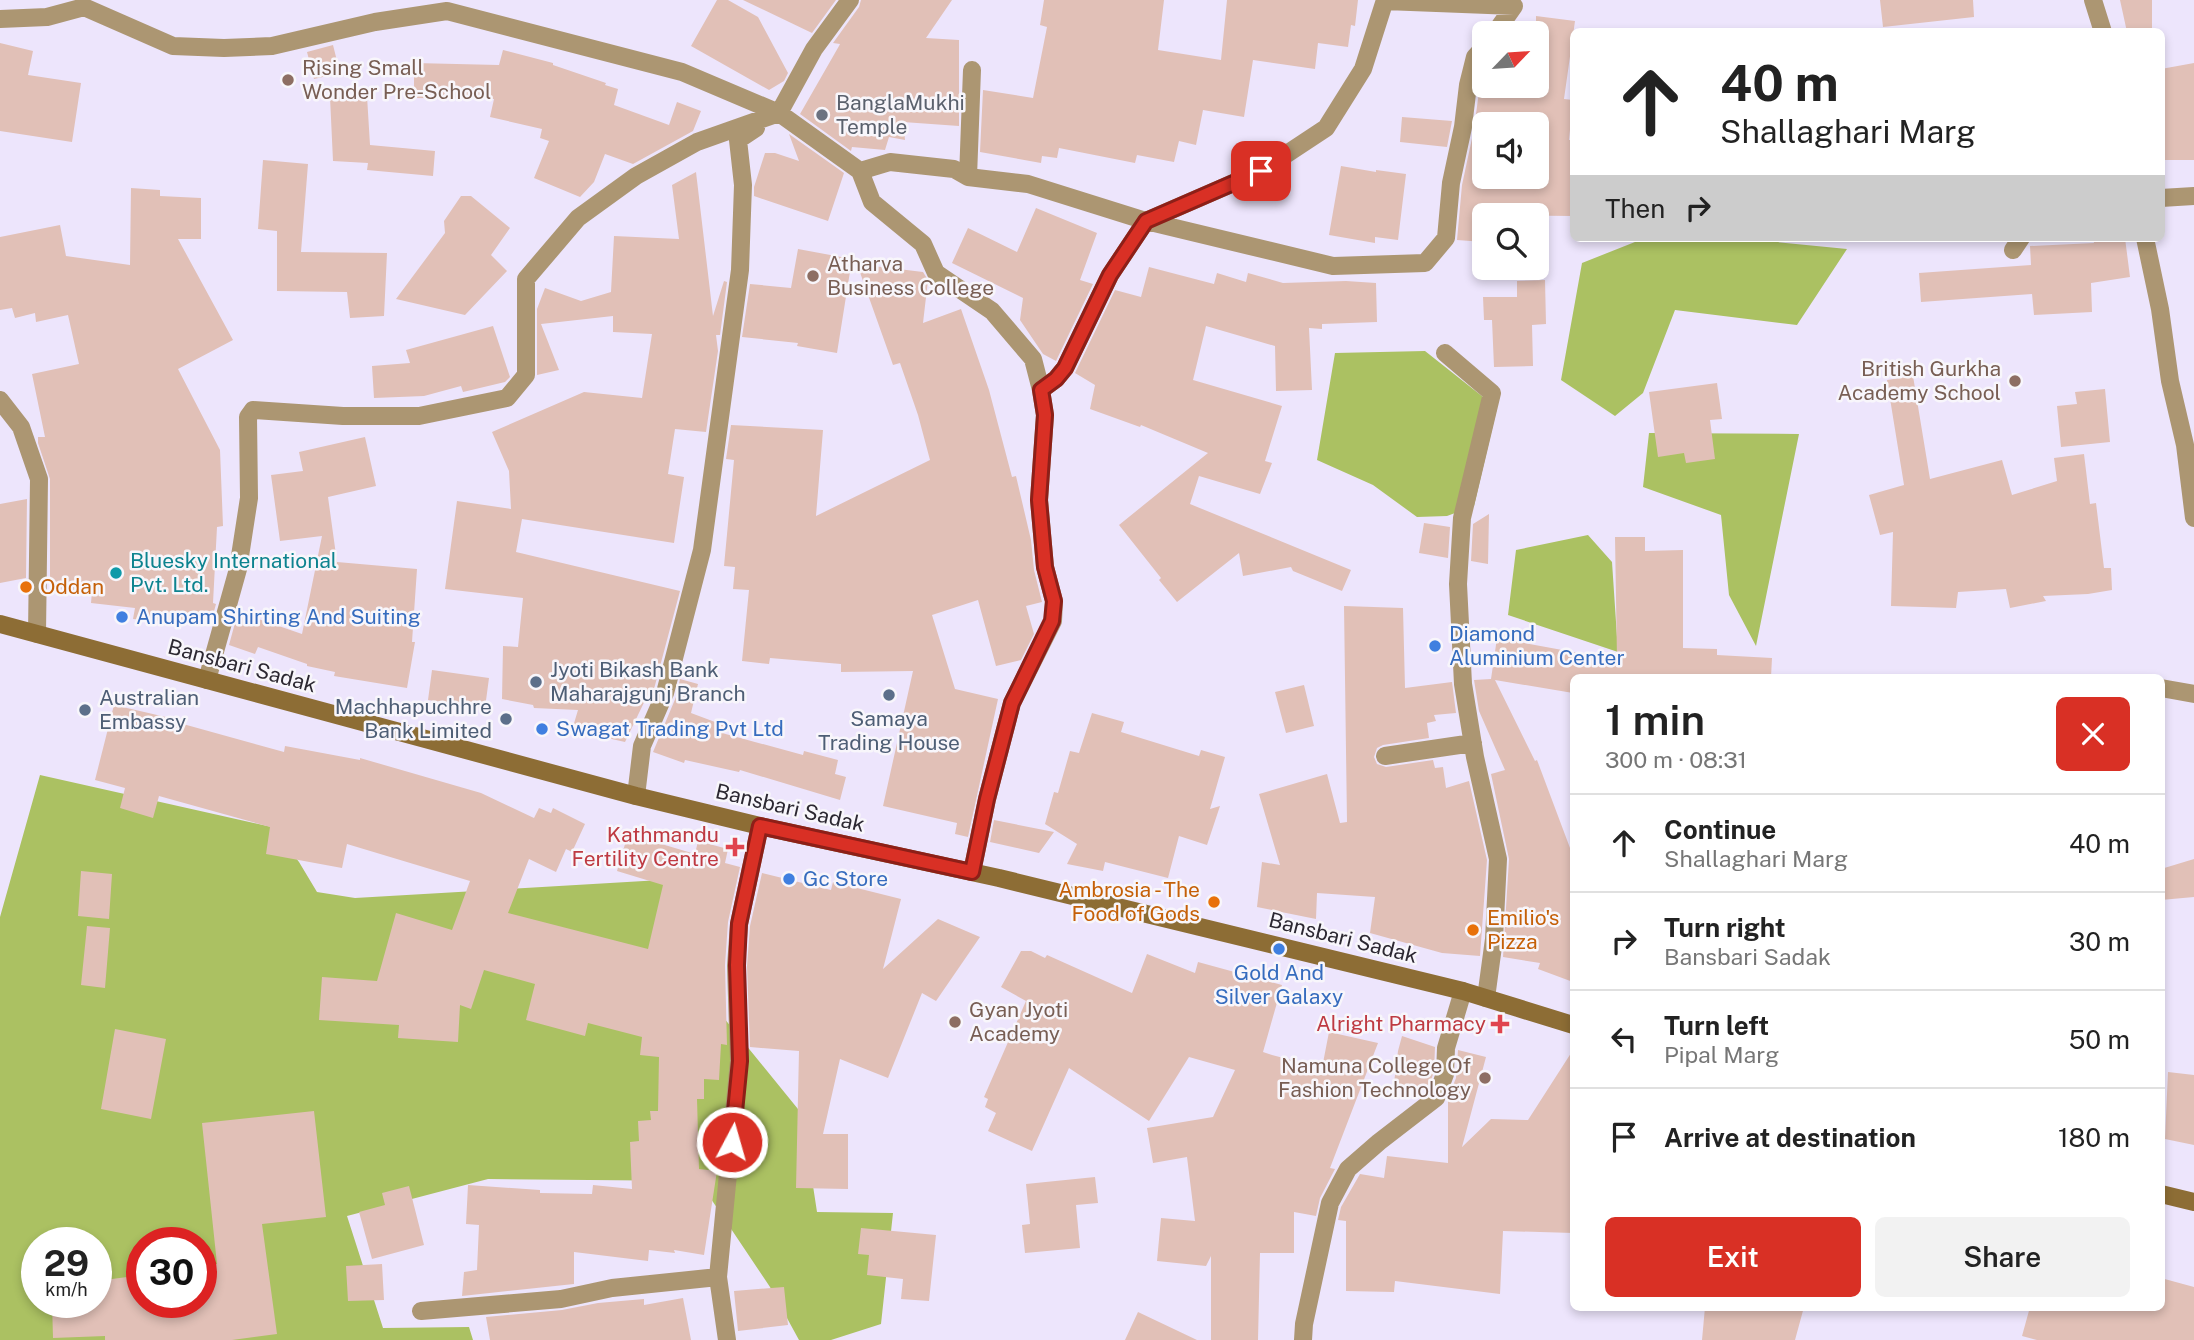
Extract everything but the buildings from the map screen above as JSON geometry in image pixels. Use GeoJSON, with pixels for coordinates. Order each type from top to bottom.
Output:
{"type":"FeatureCollection","features":[{"type":"Feature","properties":{"kind":"main road","name":"Bansbari Sadak"},"geometry":{"type":"LineString","coordinates":[[0,624],[636,796],[972,872],[1463,990],[1570,1024]]}},
{"type":"Feature","properties":{"kind":"main road"},"geometry":{"type":"LineString","coordinates":[[2165,1195],[2194,1202]]}},
{"type":"Feature","properties":{"kind":"street"},"geometry":{"type":"LineString","coordinates":[[636,796],[642,746],[666,693],[702,550],[740,270],[743,185],[738,140],[779,113],[814,49],[850,0]]}},
{"type":"Feature","properties":{"kind":"street"},"geometry":{"type":"LineString","coordinates":[[2092,0],[2102,28]]}},
{"type":"Feature","properties":{"kind":"street"},"geometry":{"type":"LineString","coordinates":[[1041,390],[1065,368],[1110,275],[1146,221],[1261,171],[1326,128],[1363,69],[1385,1],[1514,6],[1503,21]]}},
{"type":"Feature","properties":{"kind":"street"},"geometry":{"type":"LineString","coordinates":[[0,19],[47,17],[84,4],[173,46],[224,48],[272,47],[375,22],[447,11],[682,72],[779,113],[860,171],[872,202],[923,244],[936,273],[992,311],[1033,359],[1045,415],[1039,500],[1045,567],[1054,601],[1052,621],[1012,703],[987,799],[972,872]]}},
{"type":"Feature","properties":{"kind":"street"},"geometry":{"type":"LineString","coordinates":[[968,177],[972,69]]}},
{"type":"Feature","properties":{"kind":"street"},"geometry":{"type":"LineString","coordinates":[[860,171],[890,162],[954,169],[968,177],[1028,184],[1146,221],[1333,267],[1425,262],[1447,238],[1451,183],[1472,69]]}},
{"type":"Feature","properties":{"kind":"street"},"geometry":{"type":"LineString","coordinates":[[207,680],[238,569],[249,498],[248,417],[253,410],[343,416],[419,416],[507,398],[526,375],[526,279],[578,218],[636,176],[696,142],[779,113]]}},
{"type":"Feature","properties":{"kind":"street"},"geometry":{"type":"LineString","coordinates":[[2165,198],[2194,196]]}},
{"type":"Feature","properties":{"kind":"street"},"geometry":{"type":"LineString","coordinates":[[2147,242],[2170,381],[2185,445],[2194,518]]}},
{"type":"Feature","properties":{"kind":"street"},"geometry":{"type":"LineString","coordinates":[[1445,353],[1492,393],[1462,518],[1458,584],[1463,684],[1498,859],[1494,939],[1486,998]]}},
{"type":"Feature","properties":{"kind":"street"},"geometry":{"type":"LineString","coordinates":[[0,400],[20,428],[39,479],[37,634]]}},
{"type":"Feature","properties":{"kind":"street"},"geometry":{"type":"LineString","coordinates":[[2165,689],[2194,694]]}},
{"type":"Feature","properties":{"kind":"street"},"geometry":{"type":"LineString","coordinates":[[1385,757],[1473,743]]}},
{"type":"Feature","properties":{"kind":"street"},"geometry":{"type":"LineString","coordinates":[[727,1340],[718,1277],[740,1061],[737,965],[739,924],[760,826]]}},
{"type":"Feature","properties":{"kind":"street"},"geometry":{"type":"LineString","coordinates":[[1303,1340],[1304,1324],[1330,1203],[1348,1169],[1436,1098],[1446,1074],[1446,1048],[1463,990]]}},
{"type":"Feature","properties":{"kind":"street"},"geometry":{"type":"LineString","coordinates":[[421,1311],[561,1299],[612,1288],[718,1277]]}},
{"type":"Feature","properties":{"kind":"green space"},"geometry":{"type":"Polygon","coordinates":[[[1635,242],[1776,242],[1847,249],[1797,325],[1675,310],[1643,393],[1615,416],[1561,380],[1582,263],[1635,242]]]}},
{"type":"Feature","properties":{"kind":"green space"},"geometry":{"type":"Polygon","coordinates":[[[1425,351],[1497,408],[1474,506],[1447,516],[1417,517],[1373,485],[1317,460],[1335,353],[1425,351]]]}},
{"type":"Feature","properties":{"kind":"green space"},"geometry":{"type":"Polygon","coordinates":[[[1649,433],[1799,434],[1756,646],[1729,595],[1721,515],[1643,487],[1649,433]]]}},
{"type":"Feature","properties":{"kind":"green space"},"geometry":{"type":"Polygon","coordinates":[[[1588,535],[1612,562],[1618,652],[1508,615],[1516,550],[1588,535]]]}},
{"type":"Feature","properties":{"kind":"green space"},"geometry":{"type":"Polygon","coordinates":[[[40,775],[272,827],[299,862],[317,892],[355,898],[678,879],[667,948],[802,1114],[817,1212],[893,1213],[881,1324],[831,1340],[799,1340],[770,1287],[699,1181],[488,1179],[347,1216],[383,1328],[469,1327],[473,1340],[0,1340],[0,917],[40,775]]]}},
{"type":"Feature","properties":{"kind":"place","name":"Rising Small Wonder Pre-School"},"geometry":{"type":"Point","coordinates":[288,80]}},
{"type":"Feature","properties":{"kind":"place","name":"BanglaMukhi Temple"},"geometry":{"type":"Point","coordinates":[822,115]}},
{"type":"Feature","properties":{"kind":"place","name":"Atharva Business College"},"geometry":{"type":"Point","coordinates":[813,276]}},
{"type":"Feature","properties":{"kind":"place","name":"British Gurkha Academy School"},"geometry":{"type":"Point","coordinates":[2015,381]}},
{"type":"Feature","properties":{"kind":"place","name":"Bluesky International Pvt. Ltd."},"geometry":{"type":"Point","coordinates":[116,573]}},
{"type":"Feature","properties":{"kind":"place","name":"Oddan"},"geometry":{"type":"Point","coordinates":[26,587]}},
{"type":"Feature","properties":{"kind":"place","name":"Anupam Shirting And Suiting"},"geometry":{"type":"Point","coordinates":[122,617]}},
{"type":"Feature","properties":{"kind":"place","name":"Diamond Aluminium Center"},"geometry":{"type":"Point","coordinates":[1435,646]}},
{"type":"Feature","properties":{"kind":"place","name":"Jyoti Bikash Bank Maharajgunj Branch"},"geometry":{"type":"Point","coordinates":[536,682]}},
{"type":"Feature","properties":{"kind":"place","name":"Samaya Trading House"},"geometry":{"type":"Point","coordinates":[889,695]}},
{"type":"Feature","properties":{"kind":"place","name":"Australian Embassy"},"geometry":{"type":"Point","coordinates":[85,710]}},
{"type":"Feature","properties":{"kind":"place","name":"Machhapuchhre Bank Limited"},"geometry":{"type":"Point","coordinates":[506,719]}},
{"type":"Feature","properties":{"kind":"place","name":"Swagat Trading Pvt Ltd"},"geometry":{"type":"Point","coordinates":[542,729]}},
{"type":"Feature","properties":{"kind":"place","name":"Kathmandu Fertility Centre"},"geometry":{"type":"Point","coordinates":[735,847]}},
{"type":"Feature","properties":{"kind":"place","name":"Gc Store"},"geometry":{"type":"Point","coordinates":[789,879]}},
{"type":"Feature","properties":{"kind":"place","name":"Ambrosia - The Food of Gods"},"geometry":{"type":"Point","coordinates":[1214,902]}},
{"type":"Feature","properties":{"kind":"place","name":"Emilio's Pizza"},"geometry":{"type":"Point","coordinates":[1473,930]}},
{"type":"Feature","properties":{"kind":"place","name":"Gold And Silver Galaxy"},"geometry":{"type":"Point","coordinates":[1279,949]}},
{"type":"Feature","properties":{"kind":"place","name":"Gyan Jyoti Academy"},"geometry":{"type":"Point","coordinates":[955,1022]}},
{"type":"Feature","properties":{"kind":"place","name":"Alright Pharmacy"},"geometry":{"type":"Point","coordinates":[1500,1024]}},
{"type":"Feature","properties":{"kind":"place","name":"Namuna College Of Fashion Technology"},"geometry":{"type":"Point","coordinates":[1485,1078]}},
{"type":"Feature","properties":{"kind":"route"},"geometry":{"type":"LineString","coordinates":[[732,1142],[740,1061],[737,965],[739,924],[760,826],[972,872],[987,799],[1012,703],[1052,621],[1054,601],[1045,567],[1039,500],[1045,415],[1041,390],[1065,368],[1110,275],[1146,221],[1261,171]]}}]}
